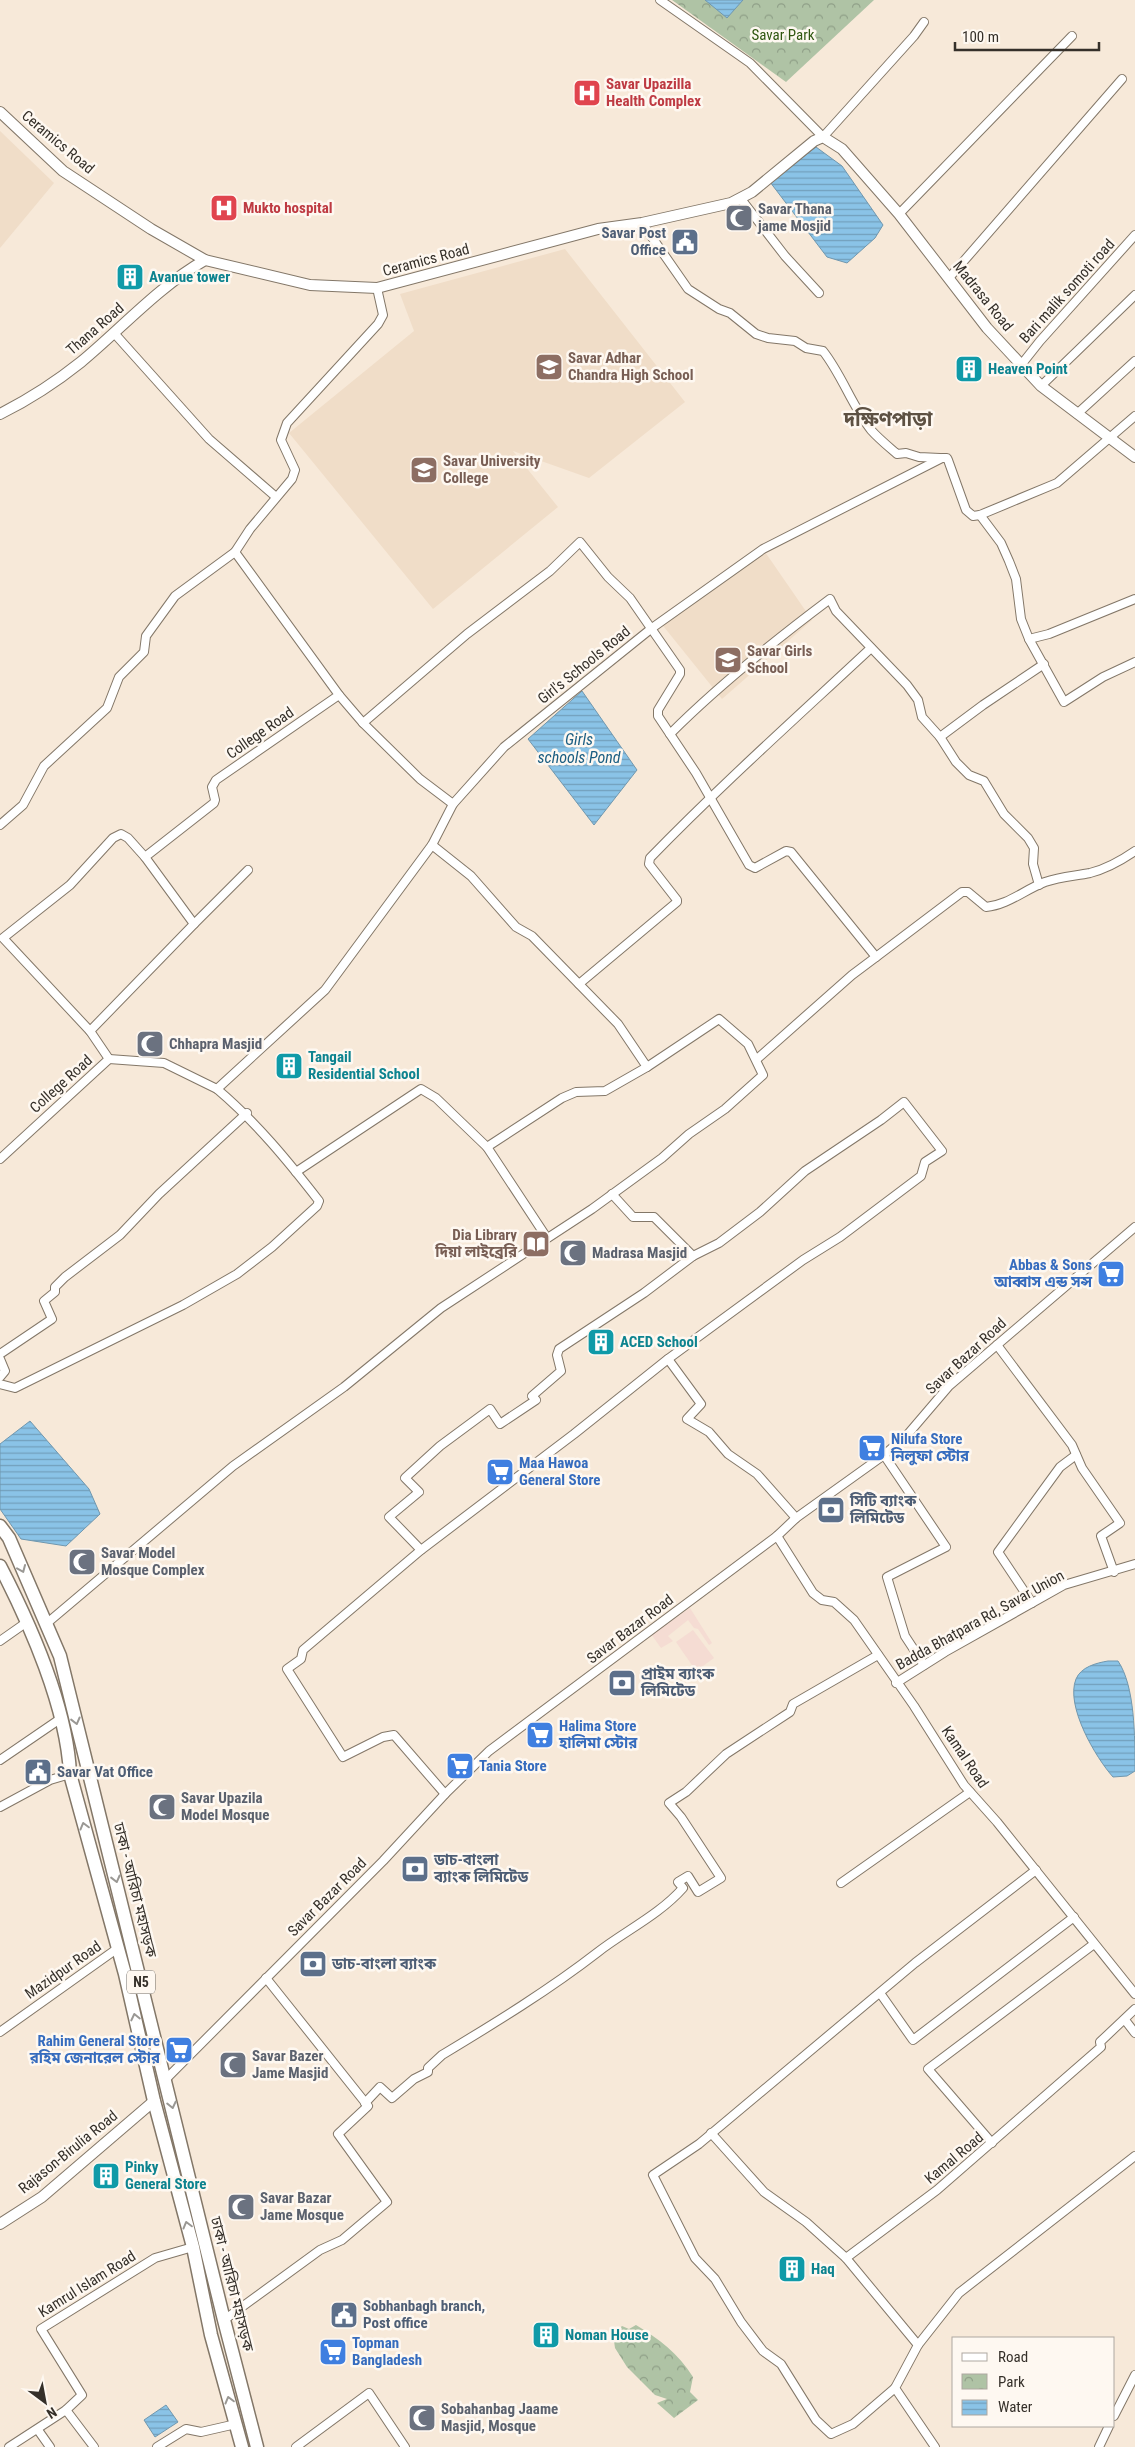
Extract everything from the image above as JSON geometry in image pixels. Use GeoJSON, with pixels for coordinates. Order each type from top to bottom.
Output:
{"type":"FeatureCollection","features":[{"type":"Feature","properties":{"kind":"highway","name":"ঢাকা - আরিচা মহাসড়ক"},"geometry":{"type":"LineString","coordinates":[[0,1526],[9,1538],[60,1656],[257,2447]]}},
{"type":"Feature","properties":{"kind":"highway","name":"ঢাকা - আরিচা মহাসড়ক"},"geometry":{"type":"LineString","coordinates":[[1,1570],[27,1622],[53,1690],[70,1774],[118,1948],[154,2101],[192,2248],[211,2335],[242,2447]]}},
{"type":"Feature","properties":{"kind":"street"},"geometry":{"type":"LineString","coordinates":[[660,0],[750,63],[823,137],[914,36],[924,22]]}},
{"type":"Feature","properties":{"kind":"street"},"geometry":{"type":"LineString","coordinates":[[899,214],[1072,36]]}},
{"type":"Feature","properties":{"kind":"street"},"geometry":{"type":"LineString","coordinates":[[949,278],[1122,79]]}},
{"type":"Feature","properties":{"kind":"street","name":"Ceramics Road"},"geometry":{"type":"LineString","coordinates":[[0,112],[63,171],[151,229],[205,260],[310,285],[377,288],[598,229],[642,223],[731,203],[741,199],[814,141],[823,137]]}},
{"type":"Feature","properties":{"kind":"street","name":"Madrasa Road"},"geometry":{"type":"LineString","coordinates":[[823,137],[842,149],[899,214],[987,328],[1041,386],[1135,457]]}},
{"type":"Feature","properties":{"kind":"street"},"geometry":{"type":"LineString","coordinates":[[741,199],[785,256],[819,294]]}},
{"type":"Feature","properties":{"kind":"street"},"geometry":{"type":"LineString","coordinates":[[642,223],[688,289],[720,309],[730,312],[756,334],[768,338],[795,341],[806,348],[823,351],[837,368],[841,380],[871,430],[897,454],[906,453],[919,457],[947,458],[966,510],[973,516],[980,515],[1057,483],[1135,416]]}},
{"type":"Feature","properties":{"kind":"street","name":"Bari malik somoti road"},"geometry":{"type":"LineString","coordinates":[[1021,365],[1040,341],[1135,235]]}},
{"type":"Feature","properties":{"kind":"street","name":"Thana Road"},"geometry":{"type":"LineString","coordinates":[[0,414],[21,404],[79,363],[166,285],[205,260]]}},
{"type":"Feature","properties":{"kind":"street"},"geometry":{"type":"LineString","coordinates":[[0,825],[23,804],[44,766],[107,708],[119,677],[144,652],[146,636],[175,596],[235,552],[292,479],[295,470],[281,440],[287,423],[378,324],[383,315],[377,288]]}},
{"type":"Feature","properties":{"kind":"street"},"geometry":{"type":"LineString","coordinates":[[1041,386],[1135,295]]}},
{"type":"Feature","properties":{"kind":"street"},"geometry":{"type":"LineString","coordinates":[[114,333],[209,439],[276,498]]}},
{"type":"Feature","properties":{"kind":"street"},"geometry":{"type":"LineString","coordinates":[[1077,414],[1135,360]]}},
{"type":"Feature","properties":{"kind":"street","name":"Girl's Schools Road"},"geometry":{"type":"LineString","coordinates":[[218,1089],[325,990],[432,845],[453,804],[504,747],[652,628],[763,549],[942,458]]}},
{"type":"Feature","properties":{"kind":"street"},"geometry":{"type":"LineString","coordinates":[[980,515],[1001,543],[1009,560],[1016,579],[1021,619],[1029,639],[1064,702],[1103,677],[1135,662]]}},
{"type":"Feature","properties":{"kind":"street"},"geometry":{"type":"LineString","coordinates":[[363,724],[459,640],[550,571],[580,542],[608,577],[630,598],[680,670],[680,674],[658,710],[658,716],[751,867],[755,868],[786,851],[791,852],[876,958]]}},
{"type":"Feature","properties":{"kind":"street"},"geometry":{"type":"LineString","coordinates":[[235,552],[339,695],[363,724],[420,780],[453,804]]}},
{"type":"Feature","properties":{"kind":"street"},"geometry":{"type":"LineString","coordinates":[[670,734],[745,664],[830,599],[836,611],[918,700],[922,717],[940,737],[956,762],[969,775],[984,781],[1004,814],[1028,838],[1034,848],[1034,864],[1039,885]]}},
{"type":"Feature","properties":{"kind":"street"},"geometry":{"type":"LineString","coordinates":[[1029,639],[1058,630],[1135,599]]}},
{"type":"Feature","properties":{"kind":"street"},"geometry":{"type":"LineString","coordinates":[[580,984],[675,905],[677,900],[649,864],[649,861],[709,798],[871,648]]}},
{"type":"Feature","properties":{"kind":"street"},"geometry":{"type":"LineString","coordinates":[[940,737],[1044,664]]}},
{"type":"Feature","properties":{"kind":"street","name":"College Road"},"geometry":{"type":"LineString","coordinates":[[145,856],[214,803],[212,787],[216,780],[339,695]]}},
{"type":"Feature","properties":{"kind":"street"},"geometry":{"type":"LineString","coordinates":[[90,1031],[1,937],[70,885],[113,838],[121,834],[145,856],[194,924]]}},
{"type":"Feature","properties":{"kind":"street"},"geometry":{"type":"LineString","coordinates":[[432,845],[471,876],[516,927],[532,936],[580,984],[618,1024],[647,1067]]}},
{"type":"Feature","properties":{"kind":"street"},"geometry":{"type":"LineString","coordinates":[[757,1059],[852,975],[962,892],[968,892],[986,907],[999,906],[1039,885],[1067,876],[1090,873],[1110,866],[1135,851]]}},
{"type":"Feature","properties":{"kind":"street","name":"College Road"},"geometry":{"type":"LineString","coordinates":[[0,1159],[109,1059],[90,1031],[248,870]]}},
{"type":"Feature","properties":{"kind":"street"},"geometry":{"type":"LineString","coordinates":[[46,1624],[233,1466],[344,1386],[441,1308],[612,1194],[662,1158],[689,1134],[750,1088],[763,1075],[757,1059],[748,1044],[719,1019],[647,1067],[605,1091],[576,1092],[562,1098],[487,1147]]}},
{"type":"Feature","properties":{"kind":"street"},"geometry":{"type":"LineString","coordinates":[[0,1384],[15,1388],[183,1305],[237,1274],[272,1247],[317,1206],[319,1201],[246,1113],[218,1089],[164,1063],[109,1059]]}},
{"type":"Feature","properties":{"kind":"street"},"geometry":{"type":"LineString","coordinates":[[296,1172],[422,1089],[436,1098],[487,1147],[547,1238]]}},
{"type":"Feature","properties":{"kind":"street"},"geometry":{"type":"LineString","coordinates":[[421,1550],[389,1517],[419,1492],[405,1478],[440,1446],[490,1409],[500,1424],[536,1400],[532,1396],[561,1370],[557,1355],[559,1349],[644,1293],[693,1256],[719,1243],[760,1212],[805,1171],[881,1120],[904,1102],[942,1151],[925,1162],[921,1176],[840,1237],[803,1260],[668,1359],[567,1440],[421,1550],[303,1650],[301,1659],[288,1669],[343,1757],[382,1737],[394,1735],[445,1794]]}},
{"type":"Feature","properties":{"kind":"street"},"geometry":{"type":"LineString","coordinates":[[0,1354],[52,1319],[44,1301],[55,1292],[55,1287],[65,1277],[120,1235],[159,1194],[246,1113]]}},
{"type":"Feature","properties":{"kind":"street"},"geometry":{"type":"LineString","coordinates":[[612,1194],[632,1217],[654,1217],[693,1256]]}},
{"type":"Feature","properties":{"kind":"street","name":"Savar Bazar Road"},"geometry":{"type":"LineString","coordinates":[[166,2079],[384,1861],[445,1794],[489,1751],[777,1536],[796,1518],[884,1455],[908,1434],[949,1386],[1135,1226]]}},
{"type":"Feature","properties":{"kind":"street"},"geometry":{"type":"LineString","coordinates":[[997,1345],[1036,1394],[1072,1445],[1082,1468],[1120,1522],[1100,1536],[1114,1572]]}},
{"type":"Feature","properties":{"kind":"street"},"geometry":{"type":"LineString","coordinates":[[0,1359],[5,1370],[0,1377]]}},
{"type":"Feature","properties":{"kind":"street"},"geometry":{"type":"LineString","coordinates":[[668,1359],[701,1404],[687,1418],[709,1432],[728,1454],[757,1474],[796,1518]]}},
{"type":"Feature","properties":{"kind":"street"},"geometry":{"type":"LineString","coordinates":[[884,1455],[946,1547],[886,1577],[905,1636],[924,1665]]}},
{"type":"Feature","properties":{"kind":"street"},"geometry":{"type":"LineString","coordinates":[[1032,1603],[998,1552],[1060,1467],[1076,1455]]}},
{"type":"Feature","properties":{"kind":"street","name":"Kamal Road"},"geometry":{"type":"LineString","coordinates":[[777,1536],[813,1593],[822,1600],[834,1602],[854,1620],[896,1683],[914,1706],[970,1792],[1036,1870],[1134,1992]]}},
{"type":"Feature","properties":{"kind":"street","name":"Badda Bhatpara Rd, Savar Union"},"geometry":{"type":"LineString","coordinates":[[896,1683],[1064,1585],[1114,1572],[1135,1564]]}},
{"type":"Feature","properties":{"kind":"street"},"geometry":{"type":"LineString","coordinates":[[0,1641],[27,1622]]}},
{"type":"Feature","properties":{"kind":"street"},"geometry":{"type":"LineString","coordinates":[[366,2103],[380,2087],[392,2098],[414,2079],[428,2072],[428,2068],[442,2055],[570,1975],[597,1952],[671,1900],[683,1888],[678,1882],[688,1876],[698,1892],[721,1878],[682,1817],[669,1803],[686,1792],[726,1754],[790,1712],[793,1704],[878,1655]]}},
{"type":"Feature","properties":{"kind":"street"},"geometry":{"type":"LineString","coordinates":[[0,1760],[60,1719]]}},
{"type":"Feature","properties":{"kind":"street"},"geometry":{"type":"LineString","coordinates":[[0,1807],[50,1780],[70,1774]]}},
{"type":"Feature","properties":{"kind":"street"},"geometry":{"type":"LineString","coordinates":[[841,1883],[970,1792]]}},
{"type":"Feature","properties":{"kind":"street"},"geometry":{"type":"LineString","coordinates":[[1036,1870],[880,1993],[711,2133],[653,2175],[695,2258],[715,2279],[741,2322],[762,2351],[781,2364],[816,2420],[830,2434],[853,2424],[895,2388],[918,2346],[959,2293],[1135,2156]]}},
{"type":"Feature","properties":{"kind":"street"},"geometry":{"type":"LineString","coordinates":[[880,1993],[913,2040],[1074,1917]]}},
{"type":"Feature","properties":{"kind":"street"},"geometry":{"type":"LineString","coordinates":[[992,2143],[928,2069],[1094,1944]]}},
{"type":"Feature","properties":{"kind":"street","name":"Mazidpur Road"},"geometry":{"type":"LineString","coordinates":[[0,2032],[118,1948]]}},
{"type":"Feature","properties":{"kind":"street"},"geometry":{"type":"LineString","coordinates":[[224,2320],[320,2250],[342,2240],[387,2202],[338,2134],[368,2106],[266,1978]]}},
{"type":"Feature","properties":{"kind":"street","name":"Kamal Road"},"geometry":{"type":"LineString","coordinates":[[846,2258],[937,2190],[992,2143],[1101,2047],[1100,2042],[1135,2009]]}},
{"type":"Feature","properties":{"kind":"street"},"geometry":{"type":"LineString","coordinates":[[1125,2020],[1135,2033]]}},
{"type":"Feature","properties":{"kind":"street","name":"Rajason-Birulia Road"},"geometry":{"type":"LineString","coordinates":[[0,2224],[42,2197],[154,2101]]}},
{"type":"Feature","properties":{"kind":"street"},"geometry":{"type":"LineString","coordinates":[[711,2133],[764,2192],[806,2222],[846,2258],[918,2346]]}},
{"type":"Feature","properties":{"kind":"street","name":"Kamrul Islam Road"},"geometry":{"type":"LineString","coordinates":[[9,2447],[38,2430],[66,2410],[82,2395],[42,2329],[155,2258],[192,2248]]}},
{"type":"Feature","properties":{"kind":"street"},"geometry":{"type":"LineString","coordinates":[[1115,2414],[1135,2375]]}},
{"type":"Feature","properties":{"kind":"street"},"geometry":{"type":"LineString","coordinates":[[895,2388],[935,2447]]}},
{"type":"Feature","properties":{"kind":"street"},"geometry":{"type":"LineString","coordinates":[[296,2447],[369,2393],[405,2447]]}},
{"type":"Feature","properties":{"kind":"street"},"geometry":{"type":"LineString","coordinates":[[66,2410],[94,2447]]}},
{"type":"Feature","properties":{"kind":"street"},"geometry":{"type":"LineString","coordinates":[[157,2447],[186,2428],[201,2432],[236,2424]]}},
{"type":"Feature","properties":{"kind":"street"},"geometry":{"type":"LineString","coordinates":[[1099,2447],[1109,2427]]}},
{"type":"Feature","properties":{"kind":"street"},"geometry":{"type":"LineString","coordinates":[[38,2430],[50,2447]]}},
{"type":"Feature","properties":{"kind":"shaded area"},"geometry":{"type":"Polygon","coordinates":[[[0,131],[54,183],[0,248],[0,131]]]}},
{"type":"Feature","properties":{"kind":"shaded area","name":"Mukto hospital"},"geometry":{"type":"Polygon","coordinates":[[[222,197],[236,207],[227,218],[212,210],[222,197]]]}},
{"type":"Feature","properties":{"kind":"shaded area"},"geometry":{"type":"Polygon","coordinates":[[[565,249],[685,402],[589,478],[513,451],[558,507],[433,609],[289,433],[414,331],[400,294],[565,249]]]}},
{"type":"Feature","properties":{"kind":"shaded area","name":"Savar Girls School"},"geometry":{"type":"Polygon","coordinates":[[[763,549],[812,620],[722,699],[660,622],[763,549]]]}},
{"type":"Feature","properties":{"kind":"shaded area"},"geometry":{"type":"Polygon","coordinates":[[[690,1608],[712,1643],[709,1645],[698,1629],[694,1628],[688,1620],[668,1636],[673,1641],[661,1648],[651,1634],[690,1608]]]}},
{"type":"Feature","properties":{"kind":"shaded area"},"geometry":{"type":"Polygon","coordinates":[[[693,1630],[714,1658],[696,1671],[676,1642],[693,1630]]]}},
{"type":"Feature","properties":{"kind":"green space","name":"Savar Park"},"geometry":{"type":"Polygon","coordinates":[[[672,0],[874,0],[786,82],[672,0]]]}},
{"type":"Feature","properties":{"kind":"green space"},"geometry":{"type":"Polygon","coordinates":[[[636,2325],[668,2347],[693,2377],[690,2392],[698,2400],[674,2418],[657,2403],[667,2399],[655,2395],[627,2367],[615,2348],[613,2334],[622,2326],[629,2329],[636,2325]]]}},
{"type":"Feature","properties":{"kind":"water"},"geometry":{"type":"Polygon","coordinates":[[[705,0],[743,0],[727,18],[705,0]]]}},
{"type":"Feature","properties":{"kind":"water"},"geometry":{"type":"Polygon","coordinates":[[[816,147],[842,166],[883,225],[875,238],[847,263],[827,257],[770,182],[816,147]]]}},
{"type":"Feature","properties":{"kind":"water","name":"Girls schools Pond"},"geometry":{"type":"Polygon","coordinates":[[[582,691],[637,770],[594,825],[528,739],[582,691]]]}},
{"type":"Feature","properties":{"kind":"water"},"geometry":{"type":"Polygon","coordinates":[[[30,1421],[89,1489],[100,1514],[66,1546],[21,1539],[0,1509],[0,1444],[30,1421]]]}},
{"type":"Feature","properties":{"kind":"water"},"geometry":{"type":"Polygon","coordinates":[[[1108,1661],[1118,1661],[1124,1672],[1131,1698],[1135,1771],[1127,1776],[1113,1777],[1098,1757],[1078,1717],[1075,1703],[1074,1690],[1076,1679],[1081,1671],[1089,1666],[1108,1661]]]}},
{"type":"Feature","properties":{"kind":"water"},"geometry":{"type":"Polygon","coordinates":[[[166,2405],[178,2422],[155,2437],[144,2420],[166,2405]]]}},
{"type":"Feature","properties":{"kind":"place","name":"Savar Upazilla Health Complex"},"geometry":{"type":"Point","coordinates":[587,93]}},
{"type":"Feature","properties":{"kind":"place","name":"Mukto hospital"},"geometry":{"type":"Point","coordinates":[224,208]}},
{"type":"Feature","properties":{"kind":"place","name":"Savar Thana jame Mosjid"},"geometry":{"type":"Point","coordinates":[739,218]}},
{"type":"Feature","properties":{"kind":"place","name":"Savar Post Office"},"geometry":{"type":"Point","coordinates":[685,242]}},
{"type":"Feature","properties":{"kind":"place","name":"Avanue tower"},"geometry":{"type":"Point","coordinates":[130,277]}},
{"type":"Feature","properties":{"kind":"place","name":"Savar Adhar Chandra High School"},"geometry":{"type":"Point","coordinates":[549,367]}},
{"type":"Feature","properties":{"kind":"place","name":"Heaven Point"},"geometry":{"type":"Point","coordinates":[969,369]}},
{"type":"Feature","properties":{"kind":"place","name":"Savar University College"},"geometry":{"type":"Point","coordinates":[424,470]}},
{"type":"Feature","properties":{"kind":"place","name":"Savar Girls School"},"geometry":{"type":"Point","coordinates":[728,660]}},
{"type":"Feature","properties":{"kind":"place","name":"Chhapra Masjid"},"geometry":{"type":"Point","coordinates":[150,1044]}},
{"type":"Feature","properties":{"kind":"place","name":"Tangail Residential School"},"geometry":{"type":"Point","coordinates":[289,1066]}},
{"type":"Feature","properties":{"kind":"place","name":"Dia Library দিয়া লাইব্রেরি"},"geometry":{"type":"Point","coordinates":[536,1244]}},
{"type":"Feature","properties":{"kind":"place","name":"Madrasa Masjid"},"geometry":{"type":"Point","coordinates":[573,1253]}},
{"type":"Feature","properties":{"kind":"place","name":"Abbas & Sons আব্বাস এন্ড সন্স"},"geometry":{"type":"Point","coordinates":[1111,1274]}},
{"type":"Feature","properties":{"kind":"place","name":"ACED School"},"geometry":{"type":"Point","coordinates":[601,1342]}},
{"type":"Feature","properties":{"kind":"place","name":"Nilufa Store নিলুফা স্টোর"},"geometry":{"type":"Point","coordinates":[872,1448]}},
{"type":"Feature","properties":{"kind":"place","name":"Maa Hawoa General Store"},"geometry":{"type":"Point","coordinates":[500,1472]}},
{"type":"Feature","properties":{"kind":"place","name":"সিটি ব্যাংক লিমিটেড"},"geometry":{"type":"Point","coordinates":[831,1510]}},
{"type":"Feature","properties":{"kind":"place","name":"Savar Model Mosque Complex"},"geometry":{"type":"Point","coordinates":[82,1562]}},
{"type":"Feature","properties":{"kind":"place","name":"প্রাইম ব্যাংক লিমিটেড"},"geometry":{"type":"Point","coordinates":[622,1683]}},
{"type":"Feature","properties":{"kind":"place","name":"Halima Store হালিমা স্টোর"},"geometry":{"type":"Point","coordinates":[540,1735]}},
{"type":"Feature","properties":{"kind":"place","name":"Tania Store"},"geometry":{"type":"Point","coordinates":[460,1766]}},
{"type":"Feature","properties":{"kind":"place","name":"Savar Vat Office"},"geometry":{"type":"Point","coordinates":[38,1772]}},
{"type":"Feature","properties":{"kind":"place","name":"Savar Upazila Model Mosque"},"geometry":{"type":"Point","coordinates":[162,1807]}},
{"type":"Feature","properties":{"kind":"place","name":"ডাচ-বাংলা ব্যাংক লিমিটেড"},"geometry":{"type":"Point","coordinates":[415,1869]}},
{"type":"Feature","properties":{"kind":"place","name":"ডাচ-বাংলা ব্যাংক"},"geometry":{"type":"Point","coordinates":[313,1964]}},
{"type":"Feature","properties":{"kind":"place","name":"Rahim General Store রহিম জেনারেল স্টোর"},"geometry":{"type":"Point","coordinates":[179,2050]}},
{"type":"Feature","properties":{"kind":"place","name":"Savar Bazer Jame Masjid"},"geometry":{"type":"Point","coordinates":[233,2065]}},
{"type":"Feature","properties":{"kind":"place","name":"Pinky General Store"},"geometry":{"type":"Point","coordinates":[106,2176]}},
{"type":"Feature","properties":{"kind":"place","name":"Savar Bazar Jame Mosque"},"geometry":{"type":"Point","coordinates":[241,2207]}},
{"type":"Feature","properties":{"kind":"place","name":"Haq"},"geometry":{"type":"Point","coordinates":[792,2269]}},
{"type":"Feature","properties":{"kind":"place","name":"Sobhanbagh branch, Post office"},"geometry":{"type":"Point","coordinates":[344,2315]}},
{"type":"Feature","properties":{"kind":"place","name":"Noman House"},"geometry":{"type":"Point","coordinates":[546,2335]}},
{"type":"Feature","properties":{"kind":"place","name":"Topman Bangladesh"},"geometry":{"type":"Point","coordinates":[333,2352]}},
{"type":"Feature","properties":{"kind":"place","name":"Sobahanbag Jaame Masjid, Mosque"},"geometry":{"type":"Point","coordinates":[422,2418]}},
{"type":"Feature","properties":{"kind":"district","name":"দক্ষিণপাড়া"},"geometry":{"type":"Point","coordinates":[888,419]}}]}
